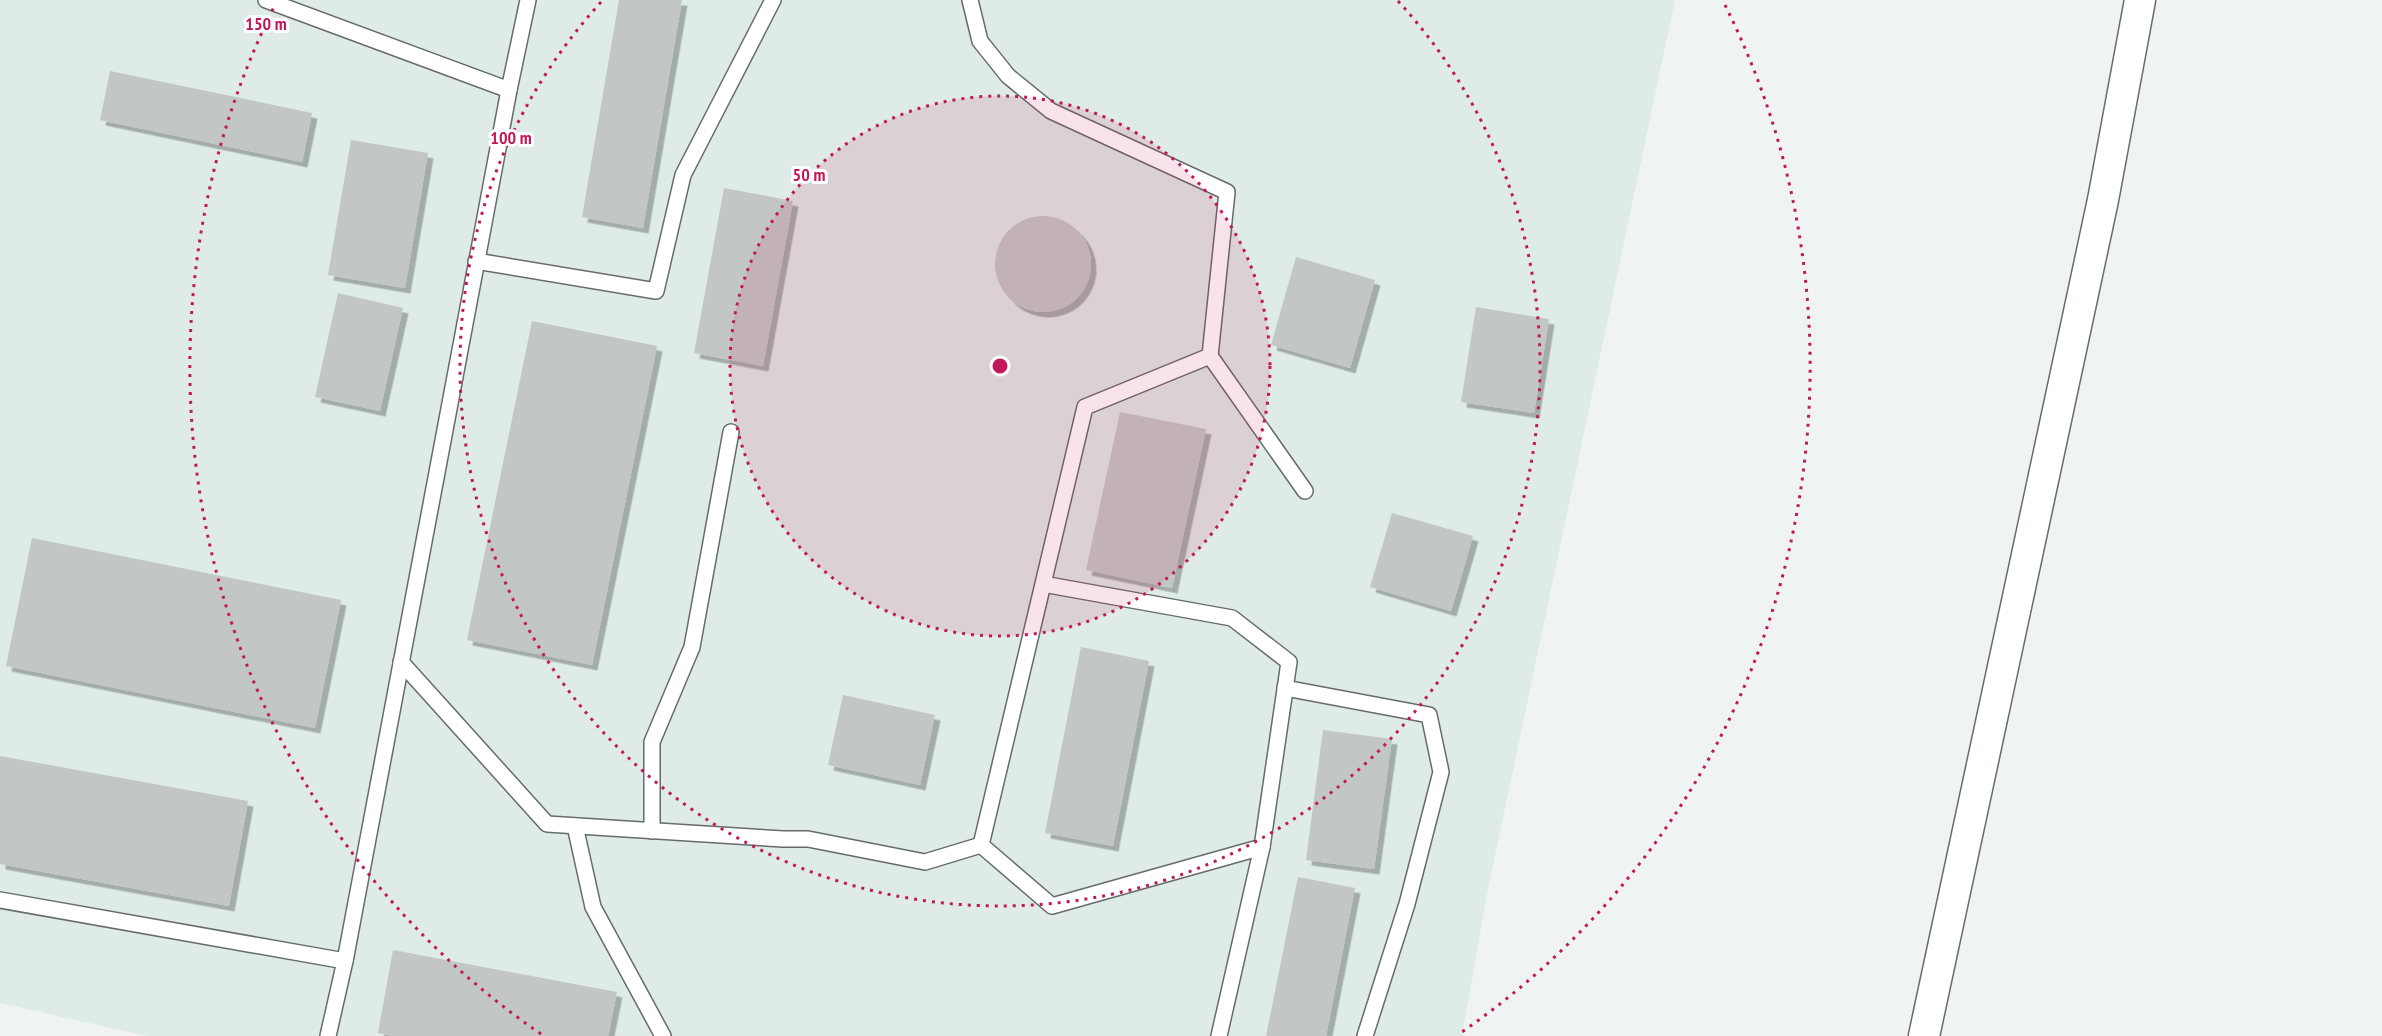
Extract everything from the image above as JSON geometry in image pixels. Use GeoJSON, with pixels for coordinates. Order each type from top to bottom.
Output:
{"type":"FeatureCollection","features":[{"type":"Feature","properties":{"kind":"street"},"geometry":{"type":"LineString","coordinates":[[1924,1036],[2100,211],[2140,0]]}},
{"type":"Feature","properties":{"kind":"lane"},"geometry":{"type":"LineString","coordinates":[[266,0],[508,90]]}},
{"type":"Feature","properties":{"kind":"lane"},"geometry":{"type":"LineString","coordinates":[[328,1036],[345,961],[508,90],[528,0]]}},
{"type":"Feature","properties":{"kind":"lane"},"geometry":{"type":"LineString","coordinates":[[476,261],[656,291],[682,175],[773,0]]}},
{"type":"Feature","properties":{"kind":"lane"},"geometry":{"type":"LineString","coordinates":[[970,0],[980,41],[1008,76],[1051,111],[1227,192],[1210,356],[1305,491]]}},
{"type":"Feature","properties":{"kind":"lane"},"geometry":{"type":"LineString","coordinates":[[981,845],[1085,407],[1210,356]]}},
{"type":"Feature","properties":{"kind":"lane"},"geometry":{"type":"LineString","coordinates":[[652,831],[652,742],[692,647],[731,432]]}},
{"type":"Feature","properties":{"kind":"lane"},"geometry":{"type":"LineString","coordinates":[[1043,584],[1232,618],[1289,662],[1262,847],[1219,1036]]}},
{"type":"Feature","properties":{"kind":"lane"},"geometry":{"type":"LineString","coordinates":[[401,662],[547,824],[808,839],[925,862],[981,845]]}},
{"type":"Feature","properties":{"kind":"lane"},"geometry":{"type":"LineString","coordinates":[[1286,688],[1429,715],[1441,772],[1407,904],[1365,1036]]}},
{"type":"Feature","properties":{"kind":"lane"},"geometry":{"type":"LineString","coordinates":[[575,826],[592,907],[663,1036]]}},
{"type":"Feature","properties":{"kind":"lane"},"geometry":{"type":"LineString","coordinates":[[981,845],[1052,906],[1262,847]]}},
{"type":"Feature","properties":{"kind":"lane"},"geometry":{"type":"LineString","coordinates":[[0,900],[345,961]]}},
{"type":"Feature","properties":{"kind":"shaded area"},"geometry":{"type":"Polygon","coordinates":[[[0,0],[1675,0],[1487,894],[1462,1036],[147,1036],[0,1003],[0,0]]]}},
{"type":"Feature","properties":{"kind":"building"},"geometry":{"type":"Polygon","coordinates":[[[619,0],[682,0],[643,228],[582,217],[619,0]]]}},
{"type":"Feature","properties":{"kind":"building"},"geometry":{"type":"Polygon","coordinates":[[[110,71],[312,113],[302,162],[100,120],[110,71]]]}},
{"type":"Feature","properties":{"kind":"building"},"geometry":{"type":"Polygon","coordinates":[[[351,140],[428,153],[405,288],[328,275],[351,140]]]}},
{"type":"Feature","properties":{"kind":"building"},"geometry":{"type":"Polygon","coordinates":[[[724,188],[793,201],[763,366],[694,353],[724,188]]]}},
{"type":"Feature","properties":{"kind":"building"},"geometry":{"type":"Polygon","coordinates":[[[1043,216],[1061,220],[1077,230],[1087,246],[1091,264],[1087,282],[1077,298],[1061,308],[1043,312],[1025,308],[1009,298],[999,282],[995,264],[999,246],[1009,230],[1025,220],[1043,216]]]}},
{"type":"Feature","properties":{"kind":"building"},"geometry":{"type":"Polygon","coordinates":[[[1296,257],[1375,280],[1350,368],[1271,345],[1296,257]]]}},
{"type":"Feature","properties":{"kind":"building"},"geometry":{"type":"Polygon","coordinates":[[[338,293],[403,308],[380,411],[315,397],[338,293]]]}},
{"type":"Feature","properties":{"kind":"building"},"geometry":{"type":"Polygon","coordinates":[[[1476,307],[1549,319],[1534,413],[1461,402],[1476,307]]]}},
{"type":"Feature","properties":{"kind":"building"},"geometry":{"type":"Polygon","coordinates":[[[532,321],[657,346],[592,665],[467,640],[532,321]]]}},
{"type":"Feature","properties":{"kind":"building"},"geometry":{"type":"Polygon","coordinates":[[[1120,412],[1206,429],[1172,588],[1086,570],[1120,412]]]}},
{"type":"Feature","properties":{"kind":"building"},"geometry":{"type":"Polygon","coordinates":[[[1392,513],[1473,536],[1451,611],[1370,587],[1392,513]]]}},
{"type":"Feature","properties":{"kind":"building"},"geometry":{"type":"Polygon","coordinates":[[[32,538],[341,600],[315,728],[6,666],[32,538]]]}},
{"type":"Feature","properties":{"kind":"building"},"geometry":{"type":"Polygon","coordinates":[[[1081,647],[1149,661],[1113,846],[1045,833],[1081,647]]]}},
{"type":"Feature","properties":{"kind":"building"},"geometry":{"type":"Polygon","coordinates":[[[843,695],[935,715],[920,785],[828,765],[843,695]]]}},
{"type":"Feature","properties":{"kind":"building"},"geometry":{"type":"Polygon","coordinates":[[[1323,730],[1392,739],[1374,869],[1306,860],[1323,730]]]}},
{"type":"Feature","properties":{"kind":"building"},"geometry":{"type":"Polygon","coordinates":[[[0,756],[248,801],[229,906],[0,864],[0,756]]]}},
{"type":"Feature","properties":{"kind":"building"},"geometry":{"type":"Polygon","coordinates":[[[1298,877],[1355,888],[1326,1036],[1266,1036],[1298,877]]]}},
{"type":"Feature","properties":{"kind":"building"},"geometry":{"type":"Polygon","coordinates":[[[393,950],[617,992],[608,1036],[394,1036],[378,1033],[393,950]]]}}]}
